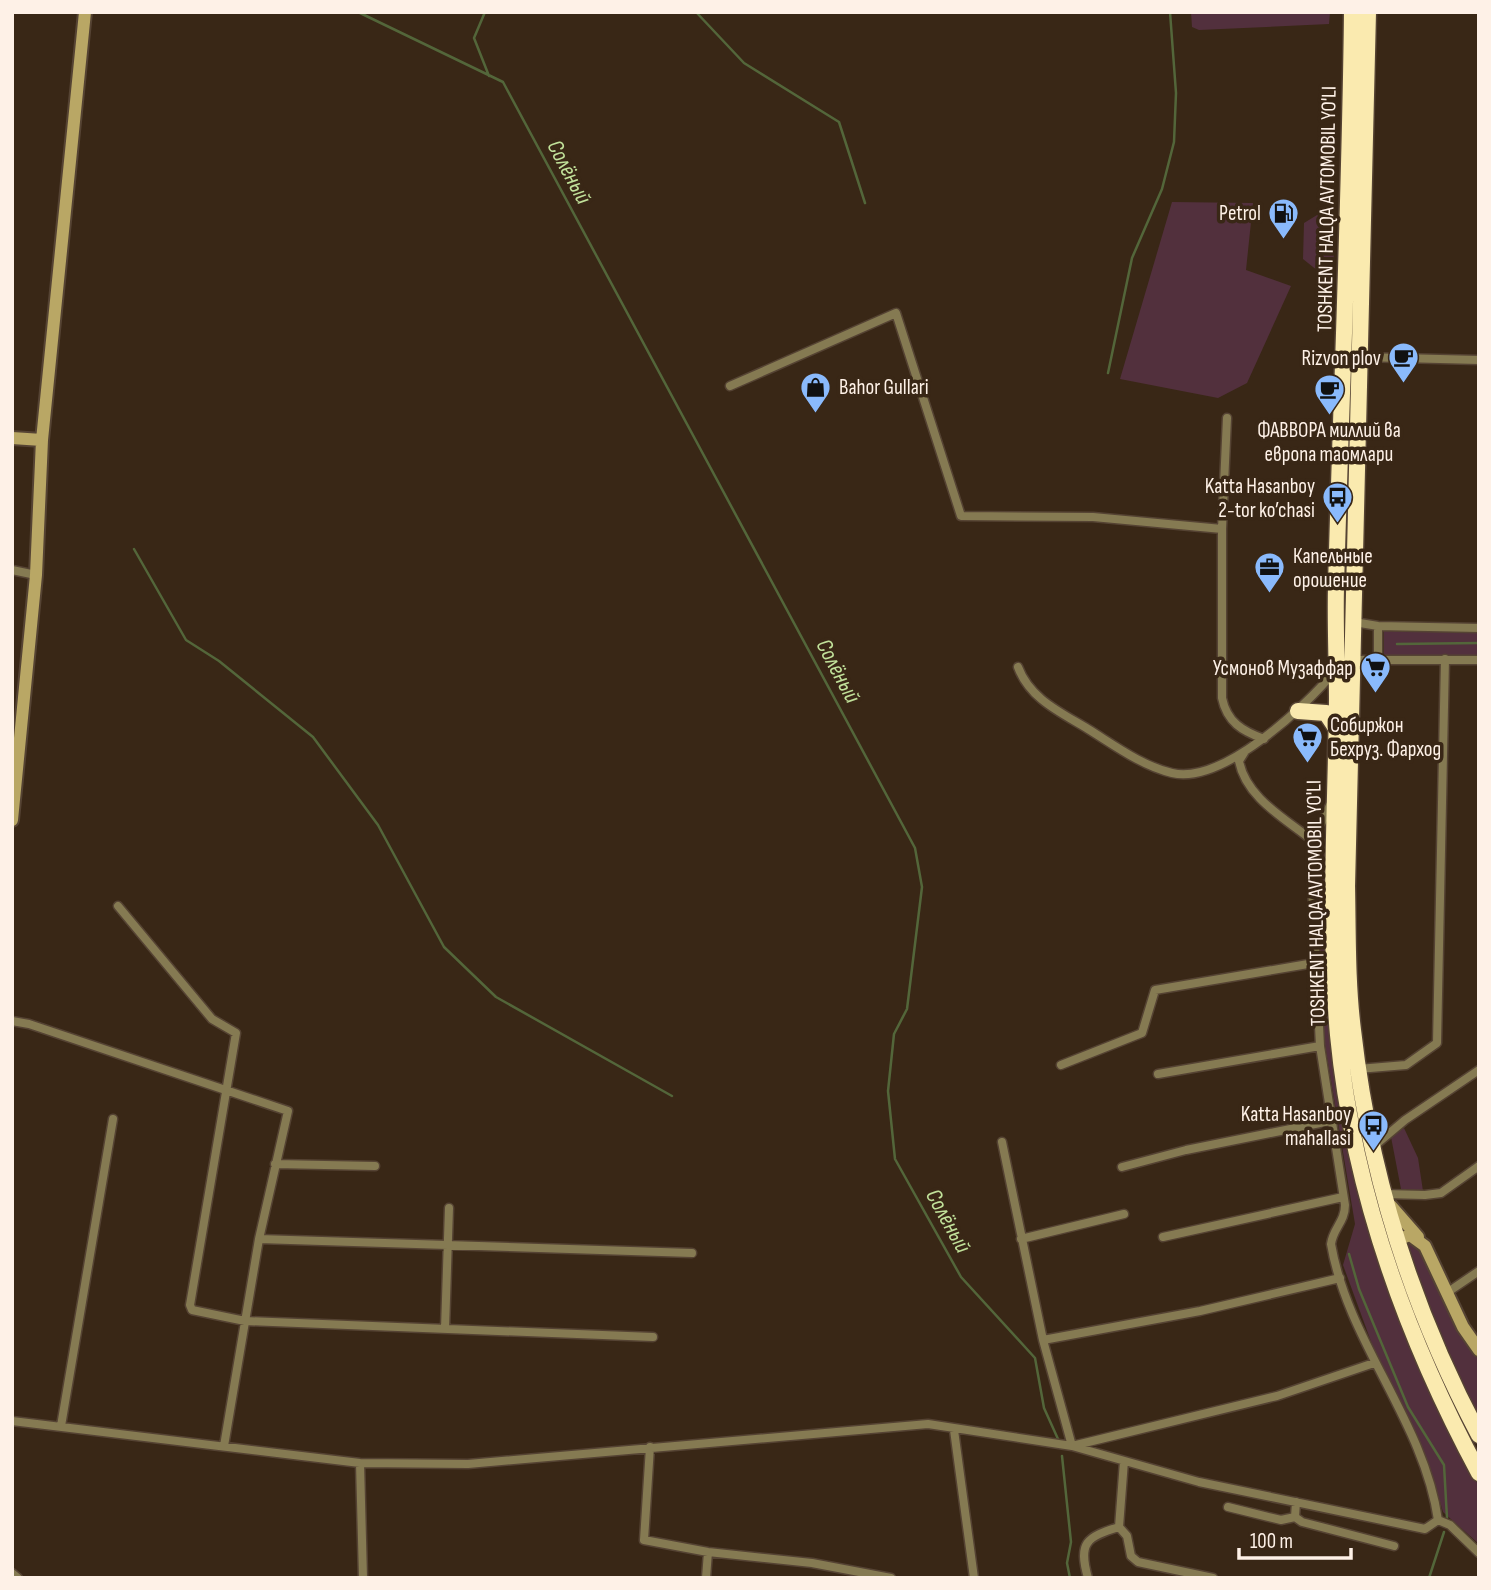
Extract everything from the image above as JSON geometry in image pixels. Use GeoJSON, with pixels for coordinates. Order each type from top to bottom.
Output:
{"type":"FeatureCollection","features":[{"type":"Feature","properties":{"kind":"highway","name":"TOSHKENT HALQA AVTOMOBIL YO'LI"},"geometry":{"type":"LineString","coordinates":[[1352,12],[1347,298],[1336,588],[1335,987],[1340,1055],[1352,1130],[1377,1232],[1407,1323],[1431,1379],[1479,1474]]}},
{"type":"Feature","properties":{"kind":"highway","name":"TOSHKENT HALQA AVTOMOBIL YO'LI"},"geometry":{"type":"LineString","coordinates":[[1368,12],[1347,886],[1351,1005],[1358,1069],[1373,1147],[1397,1240],[1434,1342],[1479,1435]]}},
{"type":"Feature","properties":{"kind":"highway"},"geometry":{"type":"LineString","coordinates":[[1337,668],[1353,660]]}},
{"type":"Feature","properties":{"kind":"highway"},"geometry":{"type":"LineString","coordinates":[[1298,710],[1326,713],[1336,727]]}},
{"type":"Feature","properties":{"kind":"street"},"geometry":{"type":"LineString","coordinates":[[12,820],[36,575],[42,440],[85,12]]}},
{"type":"Feature","properties":{"kind":"street"},"geometry":{"type":"LineString","coordinates":[[730,386],[897,313],[952,497],[961,516],[1093,517],[1222,529]]}},
{"type":"Feature","properties":{"kind":"street"},"geometry":{"type":"LineString","coordinates":[[1361,357],[1479,360]]}},
{"type":"Feature","properties":{"kind":"street"},"geometry":{"type":"LineString","coordinates":[[1227,418],[1222,529],[1224,709],[1239,728],[1264,739]]}},
{"type":"Feature","properties":{"kind":"street"},"geometry":{"type":"LineString","coordinates":[[12,438],[42,440]]}},
{"type":"Feature","properties":{"kind":"street"},"geometry":{"type":"LineString","coordinates":[[12,570],[36,575]]}},
{"type":"Feature","properties":{"kind":"street"},"geometry":{"type":"LineString","coordinates":[[1354,622],[1378,626],[1479,628]]}},
{"type":"Feature","properties":{"kind":"street"},"geometry":{"type":"LineString","coordinates":[[1378,626],[1378,660]]}},
{"type":"Feature","properties":{"kind":"street"},"geometry":{"type":"LineString","coordinates":[[1358,1069],[1406,1065],[1437,1043],[1445,659]]}},
{"type":"Feature","properties":{"kind":"street"},"geometry":{"type":"LineString","coordinates":[[1353,660],[1479,660]]}},
{"type":"Feature","properties":{"kind":"street"},"geometry":{"type":"LineString","coordinates":[[1018,667],[1024,682],[1040,699],[1131,756],[1174,774],[1200,771],[1244,753],[1298,710],[1337,668]]}},
{"type":"Feature","properties":{"kind":"street"},"geometry":{"type":"LineString","coordinates":[[1244,753],[1239,761],[1241,771],[1258,797],[1313,841]]}},
{"type":"Feature","properties":{"kind":"street"},"geometry":{"type":"LineString","coordinates":[[1335,795],[1313,841],[1311,890],[1320,1046],[1345,1219],[1332,1236],[1331,1244],[1340,1278],[1374,1363],[1428,1472],[1438,1520]]}},
{"type":"Feature","properties":{"kind":"street"},"geometry":{"type":"LineString","coordinates":[[118,906],[212,1019],[236,1032],[224,1088],[190,1305],[198,1313],[244,1321],[653,1337]]}},
{"type":"Feature","properties":{"kind":"street"},"geometry":{"type":"LineString","coordinates":[[1061,1065],[1142,1033],[1155,990],[1314,963]]}},
{"type":"Feature","properties":{"kind":"street"},"geometry":{"type":"LineString","coordinates":[[12,1021],[29,1024],[288,1111],[259,1239],[224,1446]]}},
{"type":"Feature","properties":{"kind":"street"},"geometry":{"type":"LineString","coordinates":[[1158,1074],[1320,1046]]}},
{"type":"Feature","properties":{"kind":"street"},"geometry":{"type":"LineString","coordinates":[[1373,1147],[1405,1120],[1479,1070]]}},
{"type":"Feature","properties":{"kind":"street"},"geometry":{"type":"LineString","coordinates":[[61,1426],[113,1118]]}},
{"type":"Feature","properties":{"kind":"street"},"geometry":{"type":"LineString","coordinates":[[1122,1167],[1185,1150],[1330,1121]]}},
{"type":"Feature","properties":{"kind":"street"},"geometry":{"type":"LineString","coordinates":[[1002,1142],[1043,1340],[1072,1446]]}},
{"type":"Feature","properties":{"kind":"street"},"geometry":{"type":"LineString","coordinates":[[275,1164],[375,1166]]}},
{"type":"Feature","properties":{"kind":"street"},"geometry":{"type":"LineString","coordinates":[[1384,1194],[1425,1195],[1441,1192],[1479,1166]]}},
{"type":"Feature","properties":{"kind":"street"},"geometry":{"type":"LineString","coordinates":[[1384,1194],[1397,1217],[1419,1238],[1435,1263],[1463,1327],[1479,1350]]}},
{"type":"Feature","properties":{"kind":"street"},"geometry":{"type":"LineString","coordinates":[[1163,1237],[1343,1197]]}},
{"type":"Feature","properties":{"kind":"street"},"geometry":{"type":"LineString","coordinates":[[445,1329],[449,1208]]}},
{"type":"Feature","properties":{"kind":"street"},"geometry":{"type":"LineString","coordinates":[[1021,1239],[1124,1214]]}},
{"type":"Feature","properties":{"kind":"street"},"geometry":{"type":"LineString","coordinates":[[1397,1240],[1406,1234],[1419,1238]]}},
{"type":"Feature","properties":{"kind":"street"},"geometry":{"type":"LineString","coordinates":[[259,1239],[692,1253]]}},
{"type":"Feature","properties":{"kind":"street"},"geometry":{"type":"LineString","coordinates":[[1448,1292],[1479,1271]]}},
{"type":"Feature","properties":{"kind":"street"},"geometry":{"type":"LineString","coordinates":[[1043,1340],[1200,1311],[1340,1278]]}},
{"type":"Feature","properties":{"kind":"street"},"geometry":{"type":"LineString","coordinates":[[1072,1446],[1277,1396],[1374,1363]]}},
{"type":"Feature","properties":{"kind":"street"},"geometry":{"type":"LineString","coordinates":[[12,1420],[360,1463],[468,1464],[928,1424],[1072,1446],[1199,1482],[1425,1529],[1438,1520]]}},
{"type":"Feature","properties":{"kind":"street"},"geometry":{"type":"LineString","coordinates":[[954,1430],[974,1578]]}},
{"type":"Feature","properties":{"kind":"street"},"geometry":{"type":"LineString","coordinates":[[650,1447],[643,1540],[708,1552],[812,1563],[891,1578]]}},
{"type":"Feature","properties":{"kind":"street"},"geometry":{"type":"LineString","coordinates":[[1118,1527],[1124,1461]]}},
{"type":"Feature","properties":{"kind":"street"},"geometry":{"type":"LineString","coordinates":[[360,1463],[363,1578]]}},
{"type":"Feature","properties":{"kind":"street"},"geometry":{"type":"LineString","coordinates":[[1295,1517],[1296,1502]]}},
{"type":"Feature","properties":{"kind":"street"},"geometry":{"type":"LineString","coordinates":[[1228,1507],[1281,1520],[1295,1517],[1394,1546]]}},
{"type":"Feature","properties":{"kind":"street"},"geometry":{"type":"LineString","coordinates":[[1438,1520],[1450,1525],[1479,1553]]}},
{"type":"Feature","properties":{"kind":"street"},"geometry":{"type":"LineString","coordinates":[[1088,1578],[1083,1554],[1087,1541],[1091,1536],[1118,1527]]}},
{"type":"Feature","properties":{"kind":"street"},"geometry":{"type":"LineString","coordinates":[[1118,1527],[1127,1536],[1131,1556],[1138,1562],[1213,1578]]}},
{"type":"Feature","properties":{"kind":"street"},"geometry":{"type":"LineString","coordinates":[[706,1578],[708,1552]]}},
{"type":"Feature","properties":{"kind":"street"},"geometry":{"type":"LineString","coordinates":[[12,1573],[18,1578]]}},
{"type":"Feature","properties":{"kind":"shaded area"},"geometry":{"type":"Polygon","coordinates":[[[1191,12],[1330,12],[1329,24],[1199,30],[1192,27],[1191,12]]]}},
{"type":"Feature","properties":{"kind":"shaded area"},"geometry":{"type":"Polygon","coordinates":[[[1359,14],[1364,24],[1347,648],[1342,643],[1359,14]]]}},
{"type":"Feature","properties":{"kind":"shaded area"},"geometry":{"type":"Polygon","coordinates":[[[1172,202],[1253,203],[1246,270],[1291,286],[1247,383],[1218,398],[1120,379],[1172,202]]]}},
{"type":"Feature","properties":{"kind":"shaded area"},"geometry":{"type":"Polygon","coordinates":[[[1335,204],[1333,283],[1303,259],[1304,223],[1335,204]]]}},
{"type":"Feature","properties":{"kind":"shaded area"},"geometry":{"type":"Polygon","coordinates":[[[1384,630],[1479,633],[1479,657],[1384,655],[1384,630]]]}},
{"type":"Feature","properties":{"kind":"shaded area"},"geometry":{"type":"Polygon","coordinates":[[[1323,840],[1328,1017],[1340,1103],[1458,1446],[1479,1483],[1479,1544],[1443,1512],[1430,1468],[1380,1366],[1343,1265],[1355,1224],[1322,1027],[1318,935],[1319,842],[1323,840]]]}},
{"type":"Feature","properties":{"kind":"shaded area"},"geometry":{"type":"Polygon","coordinates":[[[1404,1128],[1418,1158],[1423,1191],[1401,1189],[1391,1137],[1404,1128]]]}},
{"type":"Feature","properties":{"kind":"shaded area"},"geometry":{"type":"Polygon","coordinates":[[[1411,1242],[1419,1247],[1452,1317],[1479,1359],[1479,1418],[1430,1311],[1407,1245],[1411,1242]]]}},
{"type":"Feature","properties":{"kind":"waterway","name":"Солёный"},"geometry":{"type":"LineString","coordinates":[[358,12],[503,82],[915,848],[922,887],[907,1009],[894,1034],[888,1091],[895,1159],[961,1277],[1035,1358],[1044,1408],[1058,1439]]}},
{"type":"Feature","properties":{"kind":"waterway"},"geometry":{"type":"LineString","coordinates":[[485,12],[474,38],[489,76]]}},
{"type":"Feature","properties":{"kind":"waterway"},"geometry":{"type":"LineString","coordinates":[[696,12],[744,63],[839,122],[865,203]]}},
{"type":"Feature","properties":{"kind":"waterway"},"geometry":{"type":"LineString","coordinates":[[1108,373],[1132,258],[1162,189],[1174,142],[1176,93],[1170,12]]}},
{"type":"Feature","properties":{"kind":"waterway"},"geometry":{"type":"LineString","coordinates":[[134,549],[186,640],[219,661],[313,737],[378,825],[444,947],[496,997],[672,1096]]}},
{"type":"Feature","properties":{"kind":"waterway"},"geometry":{"type":"LineString","coordinates":[[1397,644],[1479,643]]}},
{"type":"Feature","properties":{"kind":"waterway"},"geometry":{"type":"LineString","coordinates":[[1349,1254],[1359,1289],[1408,1407],[1444,1465],[1447,1518]]}},
{"type":"Feature","properties":{"kind":"waterway","name":"Солёный"},"geometry":{"type":"LineString","coordinates":[[1062,1456],[1071,1542],[1067,1563],[1070,1578]]}},
{"type":"Feature","properties":{"kind":"waterway"},"geometry":{"type":"LineString","coordinates":[[1429,1578],[1444,1532]]}},
{"type":"Feature","properties":{"kind":"place","name":"Petrol"},"geometry":{"type":"Point","coordinates":[1284,240]}},
{"type":"Feature","properties":{"kind":"place","name":"Rizvon plov"},"geometry":{"type":"Point","coordinates":[1404,385]}},
{"type":"Feature","properties":{"kind":"place","name":"Bahor Gullari"},"geometry":{"type":"Point","coordinates":[816,414]}},
{"type":"Feature","properties":{"kind":"place","name":"ФАВВОРА миллий ва европа таомлари"},"geometry":{"type":"Point","coordinates":[1329,417]}},
{"type":"Feature","properties":{"kind":"place","name":"Katta Hasanboy 2-tor ko’chasi"},"geometry":{"type":"Point","coordinates":[1338,525]}},
{"type":"Feature","properties":{"kind":"place","name":"Капельные орошение"},"geometry":{"type":"Point","coordinates":[1270,595]}},
{"type":"Feature","properties":{"kind":"place","name":"Усмонов Музаффар"},"geometry":{"type":"Point","coordinates":[1376,695]}},
{"type":"Feature","properties":{"kind":"place","name":"Собиржон Бехруз. Фарход"},"geometry":{"type":"Point","coordinates":[1307,764]}},
{"type":"Feature","properties":{"kind":"place","name":"Katta Hasanboy mahallasi"},"geometry":{"type":"Point","coordinates":[1374,1153]}}]}
